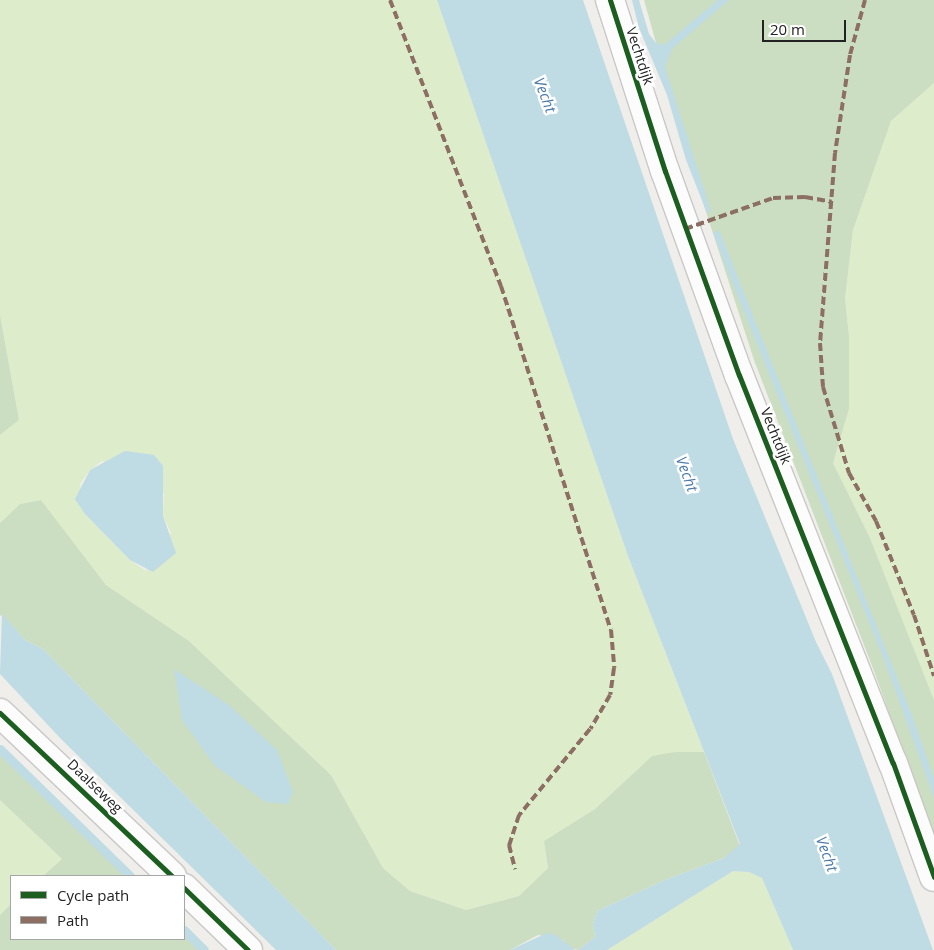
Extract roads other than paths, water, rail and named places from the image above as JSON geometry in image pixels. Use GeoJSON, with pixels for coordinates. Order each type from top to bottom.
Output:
{"type":"FeatureCollection","features":[{"type":"Feature","properties":{"kind":"street","name":"Vechtdijk"},"geometry":{"type":"LineString","coordinates":[[610,0],[665,171],[709,293],[893,763],[934,877]]}},
{"type":"Feature","properties":{"kind":"street","name":"Daalseweg"},"geometry":{"type":"LineString","coordinates":[[0,713],[171,875]]}},
{"type":"Feature","properties":{"kind":"street"},"geometry":{"type":"LineString","coordinates":[[185,889],[248,950]]}},
{"type":"Feature","properties":{"kind":"water","name":"Vecht"},"geometry":{"type":"Polygon","coordinates":[[[437,0],[583,0],[733,439],[816,642],[832,674],[933,950],[793,950],[762,878],[749,872],[733,871],[607,950],[578,950],[595,937],[593,924],[597,911],[665,880],[724,858],[740,844],[628,556],[437,0]]]}},
{"type":"Feature","properties":{"kind":"water"},"geometry":{"type":"Polygon","coordinates":[[[632,0],[639,0],[649,34],[656,43],[664,45],[718,0],[729,0],[672,49],[665,67],[711,211],[707,213],[686,160],[667,95],[639,28],[632,0]]]}},
{"type":"Feature","properties":{"kind":"water"},"geometry":{"type":"Polygon","coordinates":[[[719,230],[915,723],[934,779],[934,798],[885,662],[713,233],[719,230]]]}},
{"type":"Feature","properties":{"kind":"water"},"geometry":{"type":"Polygon","coordinates":[[[125,451],[154,455],[163,466],[163,516],[176,553],[153,572],[130,560],[85,514],[75,499],[90,470],[125,451]]]}},
{"type":"Feature","properties":{"kind":"water"},"geometry":{"type":"Polygon","coordinates":[[[2,614],[25,640],[43,649],[336,950],[276,950],[61,739],[0,674],[2,614]]]}},
{"type":"Feature","properties":{"kind":"water"},"geometry":{"type":"Polygon","coordinates":[[[174,669],[229,705],[277,750],[293,792],[288,804],[266,802],[215,766],[182,720],[174,669]]]}},
{"type":"Feature","properties":{"kind":"water"},"geometry":{"type":"Polygon","coordinates":[[[547,933],[556,935],[575,950],[510,950],[547,933]]]}},
{"type":"Feature","properties":{"kind":"waterway"},"geometry":{"type":"LineString","coordinates":[[0,749],[129,875]]}},
{"type":"Feature","properties":{"kind":"waterway"},"geometry":{"type":"LineString","coordinates":[[185,931],[204,950]]}}]}
